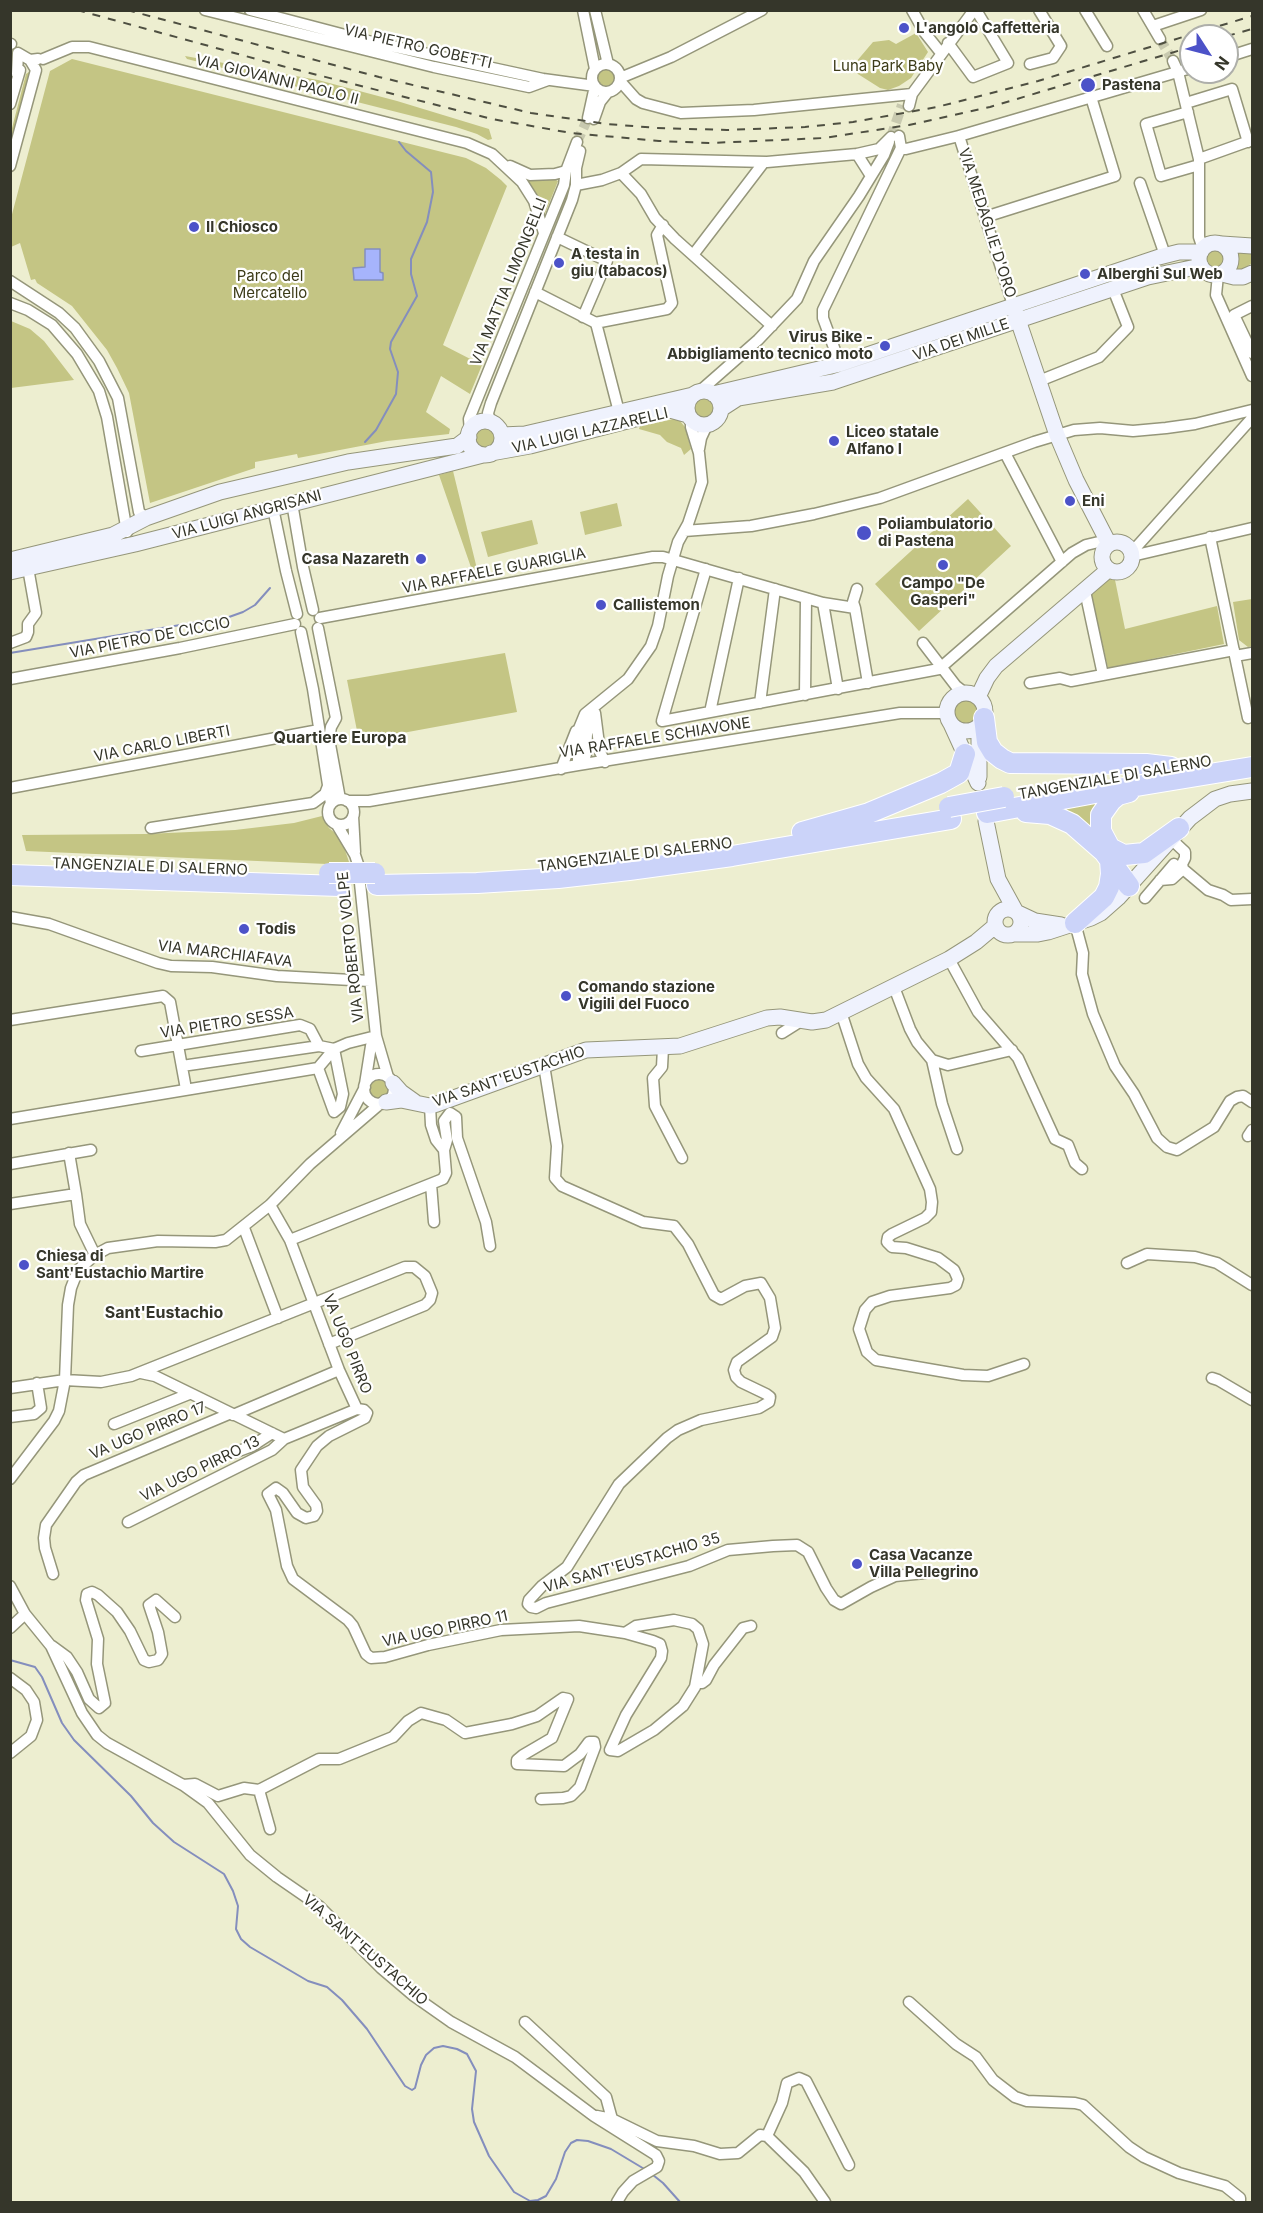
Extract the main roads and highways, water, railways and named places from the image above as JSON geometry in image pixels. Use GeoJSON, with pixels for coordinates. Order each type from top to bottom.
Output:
{"type":"FeatureCollection","features":[{"type":"Feature","properties":{"kind":"highway"},"geometry":{"type":"LineString","coordinates":[[982,723],[987,742],[993,752],[1010,763],[1146,764],[1177,773]]}},
{"type":"Feature","properties":{"kind":"highway"},"geometry":{"type":"LineString","coordinates":[[802,832],[869,813],[941,783],[959,773],[965,754]]}},
{"type":"Feature","properties":{"kind":"highway","name":"TANGENZIALE DI SALERNO"},"geometry":{"type":"LineString","coordinates":[[10,875],[334,880],[376,879],[600,861],[950,813],[987,817],[1038,802],[1252,755]]}},
{"type":"Feature","properties":{"kind":"highway","name":"TANGENZIALE DI SALERNO"},"geometry":{"type":"LineString","coordinates":[[376,879],[477,883],[629,870],[732,856],[950,813],[1004,797],[1177,773],[1252,767]]}},
{"type":"Feature","properties":{"kind":"highway"},"geometry":{"type":"LineString","coordinates":[[1131,884],[1110,854],[1104,839],[1100,822],[1105,808],[1118,795],[1177,773]]}},
{"type":"Feature","properties":{"kind":"highway"},"geometry":{"type":"LineString","coordinates":[[987,817],[1041,813],[1060,816],[1086,833],[1104,852],[1110,854],[1144,853],[1175,833]]}},
{"type":"Feature","properties":{"kind":"highway"},"geometry":{"type":"LineString","coordinates":[[1069,925],[1104,897],[1109,887],[1111,874],[1110,854]]}},
{"type":"Feature","properties":{"kind":"highway","name":"TANGENZIALE DI SALERNO"},"geometry":{"type":"LineString","coordinates":[[10,862],[334,880]]}},
{"type":"Feature","properties":{"kind":"water"},"geometry":{"type":"Polygon","coordinates":[[[365,249],[380,249],[380,272],[383,273],[383,280],[354,280],[353,268],[365,267],[365,249]]]}},
{"type":"Feature","properties":{"kind":"waterway"},"geometry":{"type":"LineString","coordinates":[[365,442],[376,430],[396,394],[398,372],[390,349],[391,342],[417,296],[411,274],[411,259],[427,222],[433,192],[431,172],[399,142]]}},
{"type":"Feature","properties":{"kind":"waterway"},"geometry":{"type":"LineString","coordinates":[[10,653],[229,617],[255,605],[270,588]]}},
{"type":"Feature","properties":{"kind":"waterway"},"geometry":{"type":"LineString","coordinates":[[10,1660],[35,1667],[42,1677],[62,1723],[74,1740],[131,1796],[153,1823],[174,1842],[224,1874],[238,1906],[236,1929],[241,1939],[250,1947],[308,1981],[327,1987],[342,2000],[367,2029],[405,2086],[412,2090],[415,2088],[421,2065],[426,2055],[434,2048],[443,2046],[467,2054],[476,2071],[472,2109],[474,2122],[489,2156],[514,2192],[530,2201],[546,2196],[556,2179],[565,2152],[571,2143],[577,2140],[588,2141],[611,2149],[646,2170]]}},
{"type":"Feature","properties":{"kind":"waterway"},"geometry":{"type":"LineString","coordinates":[[653,2175],[680,2202]]}},
{"type":"Feature","properties":{"kind":"tunnel"},"geometry":{"type":"LineString","coordinates":[[1160,39],[1173,61]]}},
{"type":"Feature","properties":{"kind":"tunnel"},"geometry":{"type":"LineString","coordinates":[[891,137],[902,105]]}},
{"type":"Feature","properties":{"kind":"tunnel"},"geometry":{"type":"LineString","coordinates":[[577,142],[588,118]]}},
{"type":"Feature","properties":{"kind":"railway"},"geometry":{"type":"LineString","coordinates":[[77,10],[282,66],[492,119],[571,133],[710,143],[824,138],[909,125],[990,107],[1179,51]]}},
{"type":"Feature","properties":{"kind":"railway"},"geometry":{"type":"LineString","coordinates":[[127,10],[379,77],[531,113],[607,124],[727,130],[805,127],[853,122],[937,107],[1038,81],[1252,16]]}},
{"type":"Feature","properties":{"kind":"railway"},"geometry":{"type":"LineString","coordinates":[[1239,33],[1252,29]]}},
{"type":"Feature","properties":{"kind":"place","name":"L'angolo Caffetteria"},"geometry":{"type":"Point","coordinates":[904,28]}},
{"type":"Feature","properties":{"kind":"place","name":"Pastena"},"geometry":{"type":"Point","coordinates":[1088,85]}},
{"type":"Feature","properties":{"kind":"place","name":"Il Chiosco"},"geometry":{"type":"Point","coordinates":[194,227]}},
{"type":"Feature","properties":{"kind":"place","name":"A testa in giu (tabacos)"},"geometry":{"type":"Point","coordinates":[559,263]}},
{"type":"Feature","properties":{"kind":"place","name":"Alberghi Sul Web"},"geometry":{"type":"Point","coordinates":[1085,274]}},
{"type":"Feature","properties":{"kind":"place","name":"Virus Bike - Abbigliamento tecnico moto"},"geometry":{"type":"Point","coordinates":[885,346]}},
{"type":"Feature","properties":{"kind":"place","name":"Liceo statale Alfano I"},"geometry":{"type":"Point","coordinates":[834,441]}},
{"type":"Feature","properties":{"kind":"place","name":"Eni"},"geometry":{"type":"Point","coordinates":[1070,501]}},
{"type":"Feature","properties":{"kind":"place","name":"Poliambulatorio di Pastena"},"geometry":{"type":"Point","coordinates":[864,533]}},
{"type":"Feature","properties":{"kind":"place","name":"Casa Nazareth"},"geometry":{"type":"Point","coordinates":[421,559]}},
{"type":"Feature","properties":{"kind":"place","name":"Campo \"De Gasperi\""},"geometry":{"type":"Point","coordinates":[943,565]}},
{"type":"Feature","properties":{"kind":"place","name":"Callistemon"},"geometry":{"type":"Point","coordinates":[601,605]}},
{"type":"Feature","properties":{"kind":"place","name":"Todis"},"geometry":{"type":"Point","coordinates":[244,929]}},
{"type":"Feature","properties":{"kind":"place","name":"Comando stazione Vigili del Fuoco"},"geometry":{"type":"Point","coordinates":[566,996]}},
{"type":"Feature","properties":{"kind":"place","name":"Chiesa di Sant'Eustachio Martire"},"geometry":{"type":"Point","coordinates":[24,1265]}},
{"type":"Feature","properties":{"kind":"place","name":"Casa Vacanze Villa Pellegrino"},"geometry":{"type":"Point","coordinates":[857,1564]}},
{"type":"Feature","properties":{"kind":"district","name":"Quartiere Europa"},"geometry":{"type":"Point","coordinates":[340,738]}},
{"type":"Feature","properties":{"kind":"district","name":"Sant'Eustachio"},"geometry":{"type":"Point","coordinates":[164,1313]}},
{"type":"Feature","properties":{"kind":"park label","name":"Luna Park Baby"},"geometry":{"type":"Point","coordinates":[888,66]}},
{"type":"Feature","properties":{"kind":"park label","name":"Parco del Mercatello"},"geometry":{"type":"Point","coordinates":[270,284]}}]}
